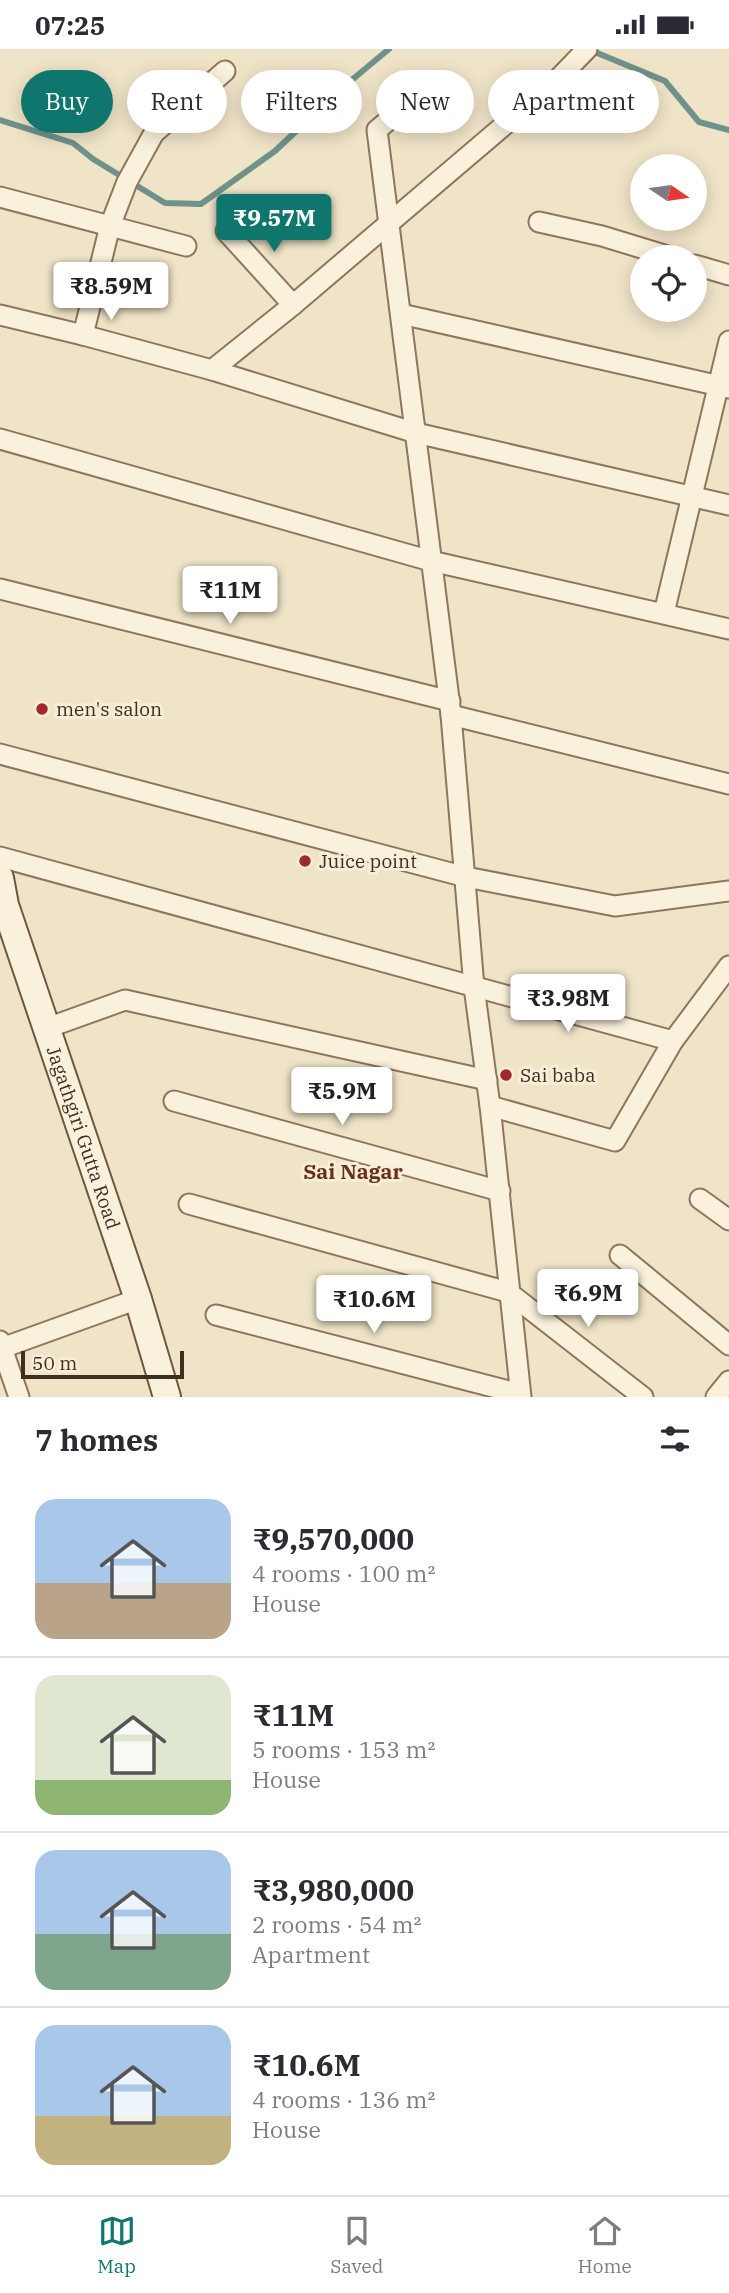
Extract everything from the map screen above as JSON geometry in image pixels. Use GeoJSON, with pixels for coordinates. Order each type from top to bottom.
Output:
{"type":"FeatureCollection","features":[{"type":"Feature","properties":{"kind":"street"},"geometry":{"type":"LineString","coordinates":[[212,370],[388,225],[555,82],[587,49]]}},
{"type":"Feature","properties":{"kind":"street"},"geometry":{"type":"LineString","coordinates":[[83,335],[110,226],[127,182],[155,133]]}},
{"type":"Feature","properties":{"kind":"street"},"geometry":{"type":"LineString","coordinates":[[216,1315],[521,1396],[508,1292],[500,1191],[474,987],[451,708],[377,133]]}},
{"type":"Feature","properties":{"kind":"street"},"geometry":{"type":"LineString","coordinates":[[0,197],[186,246]]}},
{"type":"Feature","properties":{"kind":"street"},"geometry":{"type":"LineString","coordinates":[[538,222],[632,245]]}},
{"type":"Feature","properties":{"kind":"street"},"geometry":{"type":"LineString","coordinates":[[226,231],[293,305]]}},
{"type":"Feature","properties":{"kind":"street"},"geometry":{"type":"LineString","coordinates":[[707,269],[729,275]]}},
{"type":"Feature","properties":{"kind":"street"},"geometry":{"type":"LineString","coordinates":[[401,314],[723,387]]}},
{"type":"Feature","properties":{"kind":"street"},"geometry":{"type":"LineString","coordinates":[[0,315],[212,370],[415,433],[729,505]]}},
{"type":"Feature","properties":{"kind":"street"},"geometry":{"type":"LineString","coordinates":[[664,613],[690,496],[723,387],[729,341]]}},
{"type":"Feature","properties":{"kind":"street"},"geometry":{"type":"LineString","coordinates":[[0,439],[431,561],[729,629]]}},
{"type":"Feature","properties":{"kind":"street"},"geometry":{"type":"LineString","coordinates":[[0,589],[729,784]]}},
{"type":"Feature","properties":{"kind":"street"},"geometry":{"type":"LineString","coordinates":[[0,754],[466,877],[615,906],[729,891]]}},
{"type":"Feature","properties":{"kind":"street"},"geometry":{"type":"LineString","coordinates":[[0,857],[673,1041]]}},
{"type":"Feature","properties":{"kind":"street","name":"Jagathgiri Gutta Road"},"geometry":{"type":"LineString","coordinates":[[0,878],[3,905],[138,1299],[167,1397]]}},
{"type":"Feature","properties":{"kind":"street"},"geometry":{"type":"LineString","coordinates":[[490,1106],[615,1141],[673,1041],[729,966]]}},
{"type":"Feature","properties":{"kind":"street"},"geometry":{"type":"LineString","coordinates":[[47,1028],[125,1000],[487,1080]]}},
{"type":"Feature","properties":{"kind":"street"},"geometry":{"type":"LineString","coordinates":[[174,1101],[500,1191]]}},
{"type":"Feature","properties":{"kind":"street"},"geometry":{"type":"LineString","coordinates":[[700,1199],[729,1220]]}},
{"type":"Feature","properties":{"kind":"street"},"geometry":{"type":"LineString","coordinates":[[189,1204],[508,1292],[643,1397]]}},
{"type":"Feature","properties":{"kind":"street"},"geometry":{"type":"LineString","coordinates":[[620,1255],[729,1345]]}},
{"type":"Feature","properties":{"kind":"street"},"geometry":{"type":"LineString","coordinates":[[19,1397],[1,1346],[138,1299]]}},
{"type":"Feature","properties":{"kind":"street"},"geometry":{"type":"LineString","coordinates":[[716,1397],[729,1381]]}},
{"type":"Feature","properties":{"kind":"waterway"},"geometry":{"type":"LineString","coordinates":[[0,120],[73,143],[93,159],[165,203],[201,204],[275,151],[341,89],[389,49]]}},
{"type":"Feature","properties":{"kind":"waterway"},"geometry":{"type":"LineString","coordinates":[[590,50],[665,81],[699,122],[729,130]]}},
{"type":"Feature","properties":{"kind":"place","name":"men's salon"},"geometry":{"type":"Point","coordinates":[42,709]}},
{"type":"Feature","properties":{"kind":"place","name":"Juice point"},"geometry":{"type":"Point","coordinates":[305,861]}},
{"type":"Feature","properties":{"kind":"place","name":"Sai baba"},"geometry":{"type":"Point","coordinates":[506,1075]}},
{"type":"Feature","properties":{"kind":"district","name":"Sai Nagar"},"geometry":{"type":"Point","coordinates":[353,1172]}}]}
